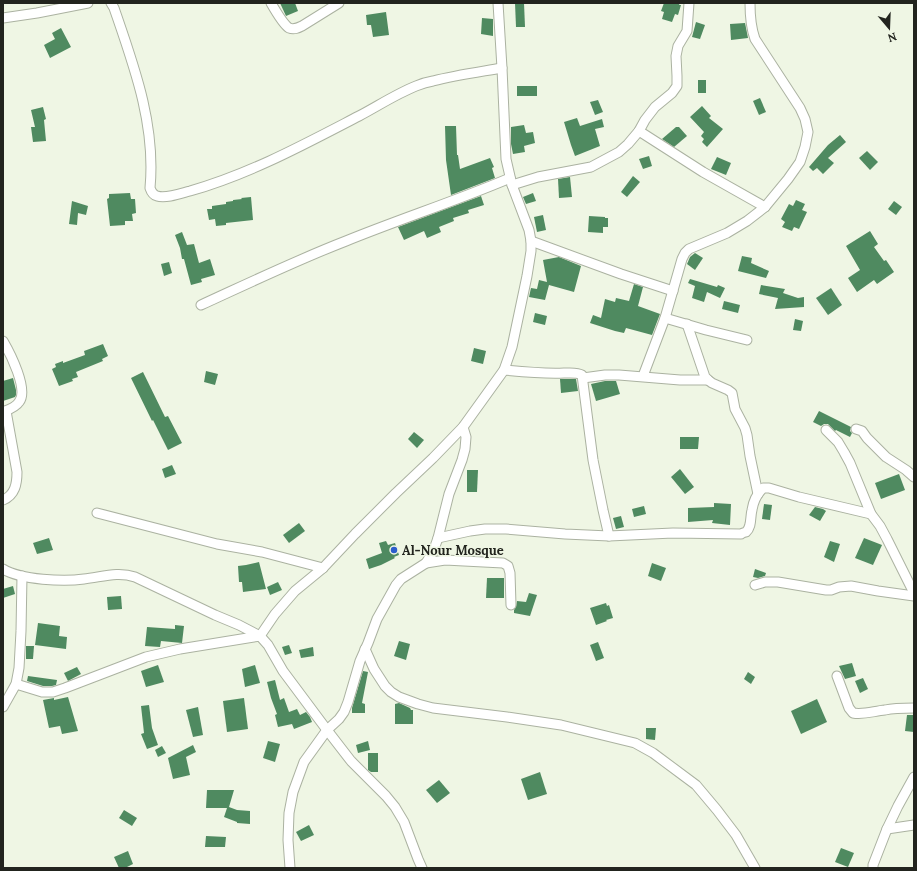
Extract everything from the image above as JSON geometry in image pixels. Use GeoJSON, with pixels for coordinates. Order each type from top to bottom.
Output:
{"type":"FeatureCollection","features":[{"type":"Feature","properties":{"kind":"street"},"geometry":{"type":"LineString","coordinates":[[3,18],[88,3]]}},
{"type":"Feature","properties":{"kind":"street"},"geometry":{"type":"LineString","coordinates":[[111,3],[135,69],[143,97],[152,158],[150,188],[151,192],[156,196],[164,197],[188,191],[250,170],[299,147],[361,115],[399,93],[418,85],[446,78],[502,68]]}},
{"type":"Feature","properties":{"kind":"street"},"geometry":{"type":"LineString","coordinates":[[271,3],[288,27],[294,29],[302,26],[336,4]]}},
{"type":"Feature","properties":{"kind":"street"},"geometry":{"type":"LineString","coordinates":[[16,684],[42,692],[53,692],[146,657],[180,649],[260,636],[275,614],[295,591],[323,568],[360,529],[463,427],[504,370],[512,346],[527,276],[531,252],[531,241],[529,230],[511,181],[506,160],[498,3]]}},
{"type":"Feature","properties":{"kind":"street"},"geometry":{"type":"LineString","coordinates":[[201,305],[344,242],[484,189],[511,181],[591,168],[619,152],[639,131],[655,107],[672,93],[676,86],[676,56],[678,46],[687,31],[689,3]]}},
{"type":"Feature","properties":{"kind":"street"},"geometry":{"type":"LineString","coordinates":[[643,376],[665,318],[682,259],[687,250],[727,233],[747,221],[765,207],[788,180],[800,162],[805,147],[808,132],[806,120],[752,32],[750,3]]}},
{"type":"Feature","properties":{"kind":"street"},"geometry":{"type":"LineString","coordinates":[[639,131],[703,172],[765,207]]}},
{"type":"Feature","properties":{"kind":"street"},"geometry":{"type":"LineString","coordinates":[[531,241],[614,272],[673,291]]}},
{"type":"Feature","properties":{"kind":"street"},"geometry":{"type":"LineString","coordinates":[[665,318],[747,340]]}},
{"type":"Feature","properties":{"kind":"street"},"geometry":{"type":"LineString","coordinates":[[687,324],[708,380]]}},
{"type":"Feature","properties":{"kind":"street"},"geometry":{"type":"LineString","coordinates":[[3,341],[12,357],[22,386],[22,397],[19,403],[4,411],[17,472],[17,481],[16,488],[12,494],[3,500]]}},
{"type":"Feature","properties":{"kind":"street"},"geometry":{"type":"LineString","coordinates":[[504,370],[531,373],[581,374],[583,378],[593,460],[609,536]]}},
{"type":"Feature","properties":{"kind":"street"},"geometry":{"type":"LineString","coordinates":[[583,378],[605,375],[643,376],[680,380],[708,380],[728,390],[732,393],[735,410],[745,428],[758,494]]}},
{"type":"Feature","properties":{"kind":"street"},"geometry":{"type":"LineString","coordinates":[[290,868],[288,840],[289,813],[293,792],[304,762],[327,730],[344,712],[360,661],[377,619],[396,585],[401,579],[426,563],[433,552],[449,494],[465,450],[466,437],[463,427]]}},
{"type":"Feature","properties":{"kind":"street"},"geometry":{"type":"LineString","coordinates":[[856,429],[862,431],[886,457],[914,477]]}},
{"type":"Feature","properties":{"kind":"street"},"geometry":{"type":"LineString","coordinates":[[826,430],[838,442],[850,463],[871,514],[887,539],[914,595]]}},
{"type":"Feature","properties":{"kind":"street"},"geometry":{"type":"LineString","coordinates":[[438,538],[485,529],[609,536],[673,533],[741,534],[749,528],[755,500],[763,488],[769,488],[799,497],[871,514]]}},
{"type":"Feature","properties":{"kind":"street"},"geometry":{"type":"LineString","coordinates":[[97,513],[217,544],[262,552],[323,568]]}},
{"type":"Feature","properties":{"kind":"street"},"geometry":{"type":"LineString","coordinates":[[426,563],[451,560],[503,563],[508,566],[510,573],[512,605]]}},
{"type":"Feature","properties":{"kind":"street"},"geometry":{"type":"LineString","coordinates":[[3,569],[22,576],[68,581],[128,574],[260,636],[268,645],[283,672],[351,761],[395,807],[404,822],[422,868]]}},
{"type":"Feature","properties":{"kind":"street"},"geometry":{"type":"LineString","coordinates":[[3,707],[16,684],[19,668],[22,576]]}},
{"type":"Feature","properties":{"kind":"street"},"geometry":{"type":"LineString","coordinates":[[755,585],[765,582],[778,582],[826,590],[851,586],[914,595]]}},
{"type":"Feature","properties":{"kind":"street"},"geometry":{"type":"LineString","coordinates":[[365,650],[385,686],[398,697],[433,708],[562,725],[635,743],[653,753],[696,785],[736,835],[755,868]]}},
{"type":"Feature","properties":{"kind":"street"},"geometry":{"type":"LineString","coordinates":[[837,676],[849,708],[853,713],[859,714],[886,709],[914,708]]}},
{"type":"Feature","properties":{"kind":"street"},"geometry":{"type":"LineString","coordinates":[[872,867],[887,829],[914,777]]}},
{"type":"Feature","properties":{"kind":"street"},"geometry":{"type":"LineString","coordinates":[[887,829],[914,825]]}},
{"type":"Feature","properties":{"kind":"building"},"geometry":{"type":"Polygon","coordinates":[[[280,3],[295,3],[298,11],[286,16],[280,3]]]}},
{"type":"Feature","properties":{"kind":"building"},"geometry":{"type":"Polygon","coordinates":[[[515,3],[524,3],[525,27],[516,27],[515,3]]]}},
{"type":"Feature","properties":{"kind":"building"},"geometry":{"type":"Polygon","coordinates":[[[664,3],[680,3],[679,5],[681,5],[678,15],[675,14],[672,22],[662,19],[664,12],[661,11],[664,3]]]}},
{"type":"Feature","properties":{"kind":"building"},"geometry":{"type":"Polygon","coordinates":[[[386,12],[389,35],[373,37],[371,25],[367,25],[366,15],[386,12]]]}},
{"type":"Feature","properties":{"kind":"building"},"geometry":{"type":"Polygon","coordinates":[[[482,18],[493,19],[493,36],[481,34],[482,18]]]}},
{"type":"Feature","properties":{"kind":"building"},"geometry":{"type":"Polygon","coordinates":[[[696,22],[705,25],[700,39],[692,37],[696,22]]]}},
{"type":"Feature","properties":{"kind":"building"},"geometry":{"type":"Polygon","coordinates":[[[745,23],[748,38],[731,40],[730,24],[745,23]]]}},
{"type":"Feature","properties":{"kind":"building"},"geometry":{"type":"Polygon","coordinates":[[[61,28],[71,47],[50,58],[44,45],[55,39],[52,33],[61,28]]]}},
{"type":"Feature","properties":{"kind":"building"},"geometry":{"type":"Polygon","coordinates":[[[698,80],[706,80],[706,93],[698,93],[698,80]]]}},
{"type":"Feature","properties":{"kind":"building"},"geometry":{"type":"Polygon","coordinates":[[[517,86],[537,86],[537,96],[517,96],[517,86]]]}},
{"type":"Feature","properties":{"kind":"building"},"geometry":{"type":"Polygon","coordinates":[[[760,98],[766,112],[759,115],[753,101],[760,98]]]}},
{"type":"Feature","properties":{"kind":"building"},"geometry":{"type":"Polygon","coordinates":[[[598,100],[603,112],[595,115],[590,102],[598,100]]]}},
{"type":"Feature","properties":{"kind":"building"},"geometry":{"type":"Polygon","coordinates":[[[702,106],[711,116],[709,118],[723,129],[707,147],[702,142],[704,139],[701,136],[704,132],[690,117],[702,106]]]}},
{"type":"Feature","properties":{"kind":"building"},"geometry":{"type":"Polygon","coordinates":[[[43,107],[46,119],[44,120],[46,141],[33,142],[31,127],[35,127],[31,110],[43,107]]]}},
{"type":"Feature","properties":{"kind":"building"},"geometry":{"type":"Polygon","coordinates":[[[577,118],[580,126],[602,119],[604,127],[595,129],[600,146],[575,156],[564,122],[577,118]]]}},
{"type":"Feature","properties":{"kind":"building"},"geometry":{"type":"Polygon","coordinates":[[[524,125],[526,133],[533,132],[535,143],[524,146],[525,152],[513,154],[511,144],[511,127],[524,125]]]}},
{"type":"Feature","properties":{"kind":"building"},"geometry":{"type":"Polygon","coordinates":[[[445,126],[456,126],[457,155],[460,169],[490,158],[494,167],[492,168],[495,178],[451,195],[446,160],[445,126]]]}},
{"type":"Feature","properties":{"kind":"building"},"geometry":{"type":"Polygon","coordinates":[[[676,127],[679,127],[687,136],[674,147],[662,139],[676,127]]]}},
{"type":"Feature","properties":{"kind":"building"},"geometry":{"type":"Polygon","coordinates":[[[840,135],[846,142],[828,158],[834,163],[823,174],[817,168],[813,171],[809,167],[828,145],[840,135]]]}},
{"type":"Feature","properties":{"kind":"building"},"geometry":{"type":"Polygon","coordinates":[[[867,151],[878,162],[870,170],[859,158],[867,151]]]}},
{"type":"Feature","properties":{"kind":"building"},"geometry":{"type":"Polygon","coordinates":[[[649,156],[652,166],[643,169],[639,159],[649,156]]]}},
{"type":"Feature","properties":{"kind":"building"},"geometry":{"type":"Polygon","coordinates":[[[717,157],[731,163],[726,175],[711,169],[717,157]]]}},
{"type":"Feature","properties":{"kind":"building"},"geometry":{"type":"Polygon","coordinates":[[[633,176],[640,182],[627,197],[621,192],[633,176]]]}},
{"type":"Feature","properties":{"kind":"building"},"geometry":{"type":"Polygon","coordinates":[[[570,177],[572,197],[559,198],[558,179],[570,177]]]}},
{"type":"Feature","properties":{"kind":"building"},"geometry":{"type":"Polygon","coordinates":[[[130,193],[131,199],[135,199],[136,213],[132,214],[133,221],[125,221],[125,225],[110,226],[107,199],[109,198],[109,194],[130,193]]]}},
{"type":"Feature","properties":{"kind":"building"},"geometry":{"type":"Polygon","coordinates":[[[533,193],[536,201],[526,204],[523,197],[533,193]]]}},
{"type":"Feature","properties":{"kind":"building"},"geometry":{"type":"Polygon","coordinates":[[[481,196],[484,205],[468,210],[469,213],[453,218],[454,221],[439,227],[441,232],[427,238],[424,231],[404,240],[398,227],[481,196]]]}},
{"type":"Feature","properties":{"kind":"building"},"geometry":{"type":"Polygon","coordinates":[[[251,197],[253,220],[226,223],[226,225],[216,226],[215,219],[209,220],[207,209],[212,209],[212,206],[226,204],[226,202],[242,199],[241,198],[251,197]]]}},
{"type":"Feature","properties":{"kind":"building"},"geometry":{"type":"Polygon","coordinates":[[[796,200],[805,204],[802,210],[807,212],[799,229],[794,227],[792,231],[782,227],[785,222],[781,219],[789,204],[793,206],[796,200]]]}},
{"type":"Feature","properties":{"kind":"building"},"geometry":{"type":"Polygon","coordinates":[[[72,201],[88,206],[86,215],[78,213],[77,225],[69,224],[72,201]]]}},
{"type":"Feature","properties":{"kind":"building"},"geometry":{"type":"Polygon","coordinates":[[[894,201],[902,207],[896,215],[888,209],[894,201]]]}},
{"type":"Feature","properties":{"kind":"building"},"geometry":{"type":"Polygon","coordinates":[[[543,215],[546,230],[537,232],[534,217],[543,215]]]}},
{"type":"Feature","properties":{"kind":"building"},"geometry":{"type":"Polygon","coordinates":[[[589,216],[608,218],[608,227],[603,227],[603,233],[588,232],[589,216]]]}},
{"type":"Feature","properties":{"kind":"building"},"geometry":{"type":"Polygon","coordinates":[[[870,231],[878,244],[874,247],[884,261],[886,260],[894,272],[877,284],[874,280],[857,292],[848,278],[860,270],[846,246],[870,231]]]}},
{"type":"Feature","properties":{"kind":"building"},"geometry":{"type":"Polygon","coordinates":[[[182,232],[187,245],[194,244],[199,263],[210,259],[215,275],[201,279],[202,282],[191,285],[184,259],[182,259],[175,235],[182,232]]]}},
{"type":"Feature","properties":{"kind":"building"},"geometry":{"type":"Polygon","coordinates":[[[695,253],[703,258],[695,270],[687,264],[690,257],[695,253]]]}},
{"type":"Feature","properties":{"kind":"building"},"geometry":{"type":"Polygon","coordinates":[[[742,256],[752,258],[751,263],[769,271],[766,278],[738,271],[742,256]]]}},
{"type":"Feature","properties":{"kind":"building"},"geometry":{"type":"Polygon","coordinates":[[[559,257],[581,266],[574,292],[549,285],[545,300],[529,297],[531,288],[537,289],[539,280],[547,282],[543,260],[559,257]]]}},
{"type":"Feature","properties":{"kind":"building"},"geometry":{"type":"Polygon","coordinates":[[[169,262],[172,273],[164,276],[161,264],[169,262]]]}},
{"type":"Feature","properties":{"kind":"building"},"geometry":{"type":"Polygon","coordinates":[[[690,279],[725,288],[720,298],[707,292],[704,302],[692,298],[695,286],[688,283],[690,279]]]}},
{"type":"Feature","properties":{"kind":"building"},"geometry":{"type":"Polygon","coordinates":[[[634,284],[643,287],[638,306],[660,314],[652,335],[626,328],[624,333],[590,323],[593,315],[601,318],[605,299],[615,302],[616,298],[629,301],[634,284]]]}},
{"type":"Feature","properties":{"kind":"building"},"geometry":{"type":"Polygon","coordinates":[[[761,285],[785,289],[783,293],[798,298],[804,297],[804,307],[775,309],[778,298],[759,294],[761,285]]]}},
{"type":"Feature","properties":{"kind":"building"},"geometry":{"type":"Polygon","coordinates":[[[831,288],[842,305],[828,315],[816,298],[831,288]]]}},
{"type":"Feature","properties":{"kind":"building"},"geometry":{"type":"Polygon","coordinates":[[[724,301],[740,305],[738,313],[722,309],[724,301]]]}},
{"type":"Feature","properties":{"kind":"building"},"geometry":{"type":"Polygon","coordinates":[[[535,313],[547,316],[545,325],[533,322],[535,313]]]}},
{"type":"Feature","properties":{"kind":"building"},"geometry":{"type":"Polygon","coordinates":[[[795,319],[803,321],[801,331],[793,330],[795,319]]]}},
{"type":"Feature","properties":{"kind":"building"},"geometry":{"type":"Polygon","coordinates":[[[103,344],[108,356],[102,359],[103,361],[76,372],[78,377],[72,379],[73,381],[59,386],[52,369],[56,367],[55,364],[63,361],[63,363],[85,355],[84,351],[103,344]]]}},
{"type":"Feature","properties":{"kind":"building"},"geometry":{"type":"Polygon","coordinates":[[[474,348],[486,351],[483,364],[471,361],[474,348]]]}},
{"type":"Feature","properties":{"kind":"building"},"geometry":{"type":"Polygon","coordinates":[[[206,371],[218,374],[215,385],[204,382],[206,371]]]}},
{"type":"Feature","properties":{"kind":"building"},"geometry":{"type":"Polygon","coordinates":[[[143,372],[165,417],[168,416],[182,443],[168,450],[131,378],[143,372]]]}},
{"type":"Feature","properties":{"kind":"building"},"geometry":{"type":"Polygon","coordinates":[[[13,378],[16,395],[15,397],[3,401],[3,381],[13,378]]]}},
{"type":"Feature","properties":{"kind":"building"},"geometry":{"type":"Polygon","coordinates":[[[560,379],[576,379],[578,391],[561,393],[560,379]]]}},
{"type":"Feature","properties":{"kind":"building"},"geometry":{"type":"Polygon","coordinates":[[[605,381],[616,381],[620,394],[596,401],[591,384],[605,381]]]}},
{"type":"Feature","properties":{"kind":"building"},"geometry":{"type":"Polygon","coordinates":[[[819,411],[851,427],[850,431],[852,433],[850,437],[836,430],[835,431],[828,424],[821,426],[813,422],[819,411]]]}},
{"type":"Feature","properties":{"kind":"building"},"geometry":{"type":"Polygon","coordinates":[[[414,432],[424,440],[417,448],[408,439],[414,432]]]}},
{"type":"Feature","properties":{"kind":"building"},"geometry":{"type":"Polygon","coordinates":[[[680,437],[699,437],[698,449],[680,449],[680,437]]]}},
{"type":"Feature","properties":{"kind":"building"},"geometry":{"type":"Polygon","coordinates":[[[172,465],[176,474],[165,478],[162,469],[172,465]]]}},
{"type":"Feature","properties":{"kind":"building"},"geometry":{"type":"Polygon","coordinates":[[[680,469],[694,487],[685,494],[671,477],[680,469]]]}},
{"type":"Feature","properties":{"kind":"building"},"geometry":{"type":"Polygon","coordinates":[[[467,470],[478,470],[477,492],[467,492],[467,470]]]}},
{"type":"Feature","properties":{"kind":"building"},"geometry":{"type":"Polygon","coordinates":[[[899,474],[905,490],[881,499],[875,483],[899,474]]]}},
{"type":"Feature","properties":{"kind":"building"},"geometry":{"type":"Polygon","coordinates":[[[714,503],[731,504],[730,525],[712,523],[713,520],[688,522],[688,508],[714,507],[714,503]]]}},
{"type":"Feature","properties":{"kind":"building"},"geometry":{"type":"Polygon","coordinates":[[[764,504],[772,505],[770,520],[762,519],[764,504]]]}},
{"type":"Feature","properties":{"kind":"building"},"geometry":{"type":"Polygon","coordinates":[[[644,506],[646,514],[634,517],[632,509],[644,506]]]}},
{"type":"Feature","properties":{"kind":"building"},"geometry":{"type":"Polygon","coordinates":[[[815,507],[826,511],[820,521],[809,515],[815,507]]]}},
{"type":"Feature","properties":{"kind":"building"},"geometry":{"type":"Polygon","coordinates":[[[621,516],[624,527],[616,529],[613,518],[621,516]]]}},
{"type":"Feature","properties":{"kind":"building"},"geometry":{"type":"Polygon","coordinates":[[[299,523],[305,531],[289,543],[283,535],[299,523]]]}},
{"type":"Feature","properties":{"kind":"building"},"geometry":{"type":"Polygon","coordinates":[[[49,538],[53,550],[37,554],[33,543],[49,538]]]}},
{"type":"Feature","properties":{"kind":"building"},"geometry":{"type":"Polygon","coordinates":[[[864,538],[882,545],[873,565],[855,558],[864,538]]]}},
{"type":"Feature","properties":{"kind":"building"},"geometry":{"type":"Polygon","coordinates":[[[386,541],[388,545],[395,543],[399,555],[381,565],[369,569],[366,559],[382,553],[379,543],[386,541]]]}},
{"type":"Feature","properties":{"kind":"building"},"geometry":{"type":"Polygon","coordinates":[[[830,541],[840,544],[834,562],[824,557],[830,541]]]}},
{"type":"Feature","properties":{"kind":"building"},"geometry":{"type":"Polygon","coordinates":[[[259,562],[266,589],[243,592],[242,582],[239,582],[238,566],[259,562]]]}},
{"type":"Feature","properties":{"kind":"building"},"geometry":{"type":"Polygon","coordinates":[[[652,563],[666,568],[661,581],[648,576],[652,563]]]}},
{"type":"Feature","properties":{"kind":"building"},"geometry":{"type":"Polygon","coordinates":[[[755,569],[766,573],[765,576],[758,578],[753,577],[755,569]]]}},
{"type":"Feature","properties":{"kind":"building"},"geometry":{"type":"Polygon","coordinates":[[[487,578],[504,578],[504,598],[486,598],[487,578]]]}},
{"type":"Feature","properties":{"kind":"building"},"geometry":{"type":"Polygon","coordinates":[[[278,582],[282,590],[270,595],[267,587],[278,582]]]}},
{"type":"Feature","properties":{"kind":"building"},"geometry":{"type":"Polygon","coordinates":[[[13,586],[15,594],[3,598],[3,589],[13,586]]]}},
{"type":"Feature","properties":{"kind":"building"},"geometry":{"type":"Polygon","coordinates":[[[529,593],[537,595],[530,616],[514,613],[517,601],[526,602],[529,593]]]}},
{"type":"Feature","properties":{"kind":"building"},"geometry":{"type":"Polygon","coordinates":[[[121,596],[122,609],[108,610],[107,597],[121,596]]]}},
{"type":"Feature","properties":{"kind":"building"},"geometry":{"type":"Polygon","coordinates":[[[606,603],[607,606],[609,605],[613,618],[596,625],[590,608],[606,603]]]}},
{"type":"Feature","properties":{"kind":"building"},"geometry":{"type":"Polygon","coordinates":[[[38,623],[60,626],[59,636],[67,637],[66,649],[35,645],[38,623]]]}},
{"type":"Feature","properties":{"kind":"building"},"geometry":{"type":"Polygon","coordinates":[[[175,625],[184,626],[182,643],[161,641],[160,647],[145,646],[147,627],[175,629],[175,625]]]}},
{"type":"Feature","properties":{"kind":"building"},"geometry":{"type":"Polygon","coordinates":[[[399,641],[410,644],[406,660],[394,656],[399,641]]]}},
{"type":"Feature","properties":{"kind":"building"},"geometry":{"type":"Polygon","coordinates":[[[598,642],[604,658],[596,661],[590,645],[598,642]]]}},
{"type":"Feature","properties":{"kind":"building"},"geometry":{"type":"Polygon","coordinates":[[[289,645],[292,653],[285,655],[282,647],[289,645]]]}},
{"type":"Feature","properties":{"kind":"building"},"geometry":{"type":"Polygon","coordinates":[[[26,646],[34,646],[33,659],[26,659],[26,646]]]}},
{"type":"Feature","properties":{"kind":"building"},"geometry":{"type":"Polygon","coordinates":[[[313,647],[314,656],[301,658],[299,650],[313,647]]]}},
{"type":"Feature","properties":{"kind":"building"},"geometry":{"type":"Polygon","coordinates":[[[852,663],[856,676],[845,679],[839,666],[852,663]]]}},
{"type":"Feature","properties":{"kind":"building"},"geometry":{"type":"Polygon","coordinates":[[[158,665],[164,682],[146,687],[141,671],[158,665]]]}},
{"type":"Feature","properties":{"kind":"building"},"geometry":{"type":"Polygon","coordinates":[[[255,665],[260,683],[245,687],[242,669],[255,665]]]}},
{"type":"Feature","properties":{"kind":"building"},"geometry":{"type":"Polygon","coordinates":[[[77,667],[81,674],[68,681],[64,673],[77,667]]]}},
{"type":"Feature","properties":{"kind":"building"},"geometry":{"type":"Polygon","coordinates":[[[363,671],[368,672],[362,703],[365,704],[365,713],[352,713],[352,708],[363,671]]]}},
{"type":"Feature","properties":{"kind":"building"},"geometry":{"type":"Polygon","coordinates":[[[748,672],[755,677],[751,684],[744,679],[748,672]]]}},
{"type":"Feature","properties":{"kind":"building"},"geometry":{"type":"Polygon","coordinates":[[[28,676],[57,680],[56,685],[43,686],[27,681],[28,676]]]}},
{"type":"Feature","properties":{"kind":"building"},"geometry":{"type":"Polygon","coordinates":[[[863,678],[868,689],[860,693],[855,681],[863,678]]]}},
{"type":"Feature","properties":{"kind":"building"},"geometry":{"type":"Polygon","coordinates":[[[275,680],[280,700],[284,698],[289,712],[297,709],[300,715],[306,712],[312,722],[294,729],[292,724],[278,727],[275,715],[277,714],[267,682],[275,680]]]}},
{"type":"Feature","properties":{"kind":"building"},"geometry":{"type":"Polygon","coordinates":[[[68,697],[78,731],[62,734],[60,726],[49,728],[43,700],[54,698],[54,700],[68,697]]]}},
{"type":"Feature","properties":{"kind":"building"},"geometry":{"type":"Polygon","coordinates":[[[244,698],[248,729],[227,732],[223,701],[244,698]]]}},
{"type":"Feature","properties":{"kind":"building"},"geometry":{"type":"Polygon","coordinates":[[[817,699],[827,722],[801,734],[791,711],[817,699]]]}},
{"type":"Feature","properties":{"kind":"building"},"geometry":{"type":"Polygon","coordinates":[[[399,703],[413,710],[413,724],[395,724],[395,704],[399,703]]]}},
{"type":"Feature","properties":{"kind":"building"},"geometry":{"type":"Polygon","coordinates":[[[149,705],[152,728],[158,745],[147,749],[141,734],[144,733],[141,706],[149,705]]]}},
{"type":"Feature","properties":{"kind":"building"},"geometry":{"type":"Polygon","coordinates":[[[198,707],[203,735],[193,737],[186,710],[198,707]]]}},
{"type":"Feature","properties":{"kind":"building"},"geometry":{"type":"Polygon","coordinates":[[[907,715],[914,715],[914,732],[905,731],[907,715]]]}},
{"type":"Feature","properties":{"kind":"building"},"geometry":{"type":"Polygon","coordinates":[[[646,728],[656,728],[655,740],[646,739],[646,728]]]}},
{"type":"Feature","properties":{"kind":"building"},"geometry":{"type":"Polygon","coordinates":[[[268,741],[280,744],[275,762],[263,758],[268,741]]]}},
{"type":"Feature","properties":{"kind":"building"},"geometry":{"type":"Polygon","coordinates":[[[368,741],[370,750],[358,753],[356,745],[368,741]]]}},
{"type":"Feature","properties":{"kind":"building"},"geometry":{"type":"Polygon","coordinates":[[[193,745],[196,752],[186,757],[190,775],[173,779],[168,758],[193,745]]]}},
{"type":"Feature","properties":{"kind":"building"},"geometry":{"type":"Polygon","coordinates":[[[162,746],[166,753],[158,757],[155,750],[162,746]]]}},
{"type":"Feature","properties":{"kind":"building"},"geometry":{"type":"Polygon","coordinates":[[[368,753],[378,753],[378,772],[371,772],[368,770],[368,753]]]}},
{"type":"Feature","properties":{"kind":"building"},"geometry":{"type":"Polygon","coordinates":[[[540,772],[547,794],[528,800],[521,779],[540,772]]]}},
{"type":"Feature","properties":{"kind":"building"},"geometry":{"type":"Polygon","coordinates":[[[439,780],[450,793],[437,803],[426,790],[439,780]]]}},
{"type":"Feature","properties":{"kind":"building"},"geometry":{"type":"Polygon","coordinates":[[[207,790],[234,790],[229,807],[237,810],[250,811],[250,824],[237,823],[224,817],[227,808],[206,808],[207,790]]]}},
{"type":"Feature","properties":{"kind":"building"},"geometry":{"type":"Polygon","coordinates":[[[124,810],[137,818],[132,826],[119,818],[124,810]]]}},
{"type":"Feature","properties":{"kind":"building"},"geometry":{"type":"Polygon","coordinates":[[[309,825],[314,835],[301,841],[296,832],[309,825]]]}},
{"type":"Feature","properties":{"kind":"building"},"geometry":{"type":"Polygon","coordinates":[[[206,836],[226,837],[225,847],[205,847],[206,836]]]}},
{"type":"Feature","properties":{"kind":"building"},"geometry":{"type":"Polygon","coordinates":[[[841,848],[854,853],[848,867],[835,862],[841,848]]]}},
{"type":"Feature","properties":{"kind":"building"},"geometry":{"type":"Polygon","coordinates":[[[128,851],[133,864],[125,868],[119,868],[114,857],[128,851]]]}},
{"type":"Feature","properties":{"kind":"place","name":"Al-Nour Mosque"},"geometry":{"type":"Point","coordinates":[394,550]}}]}
